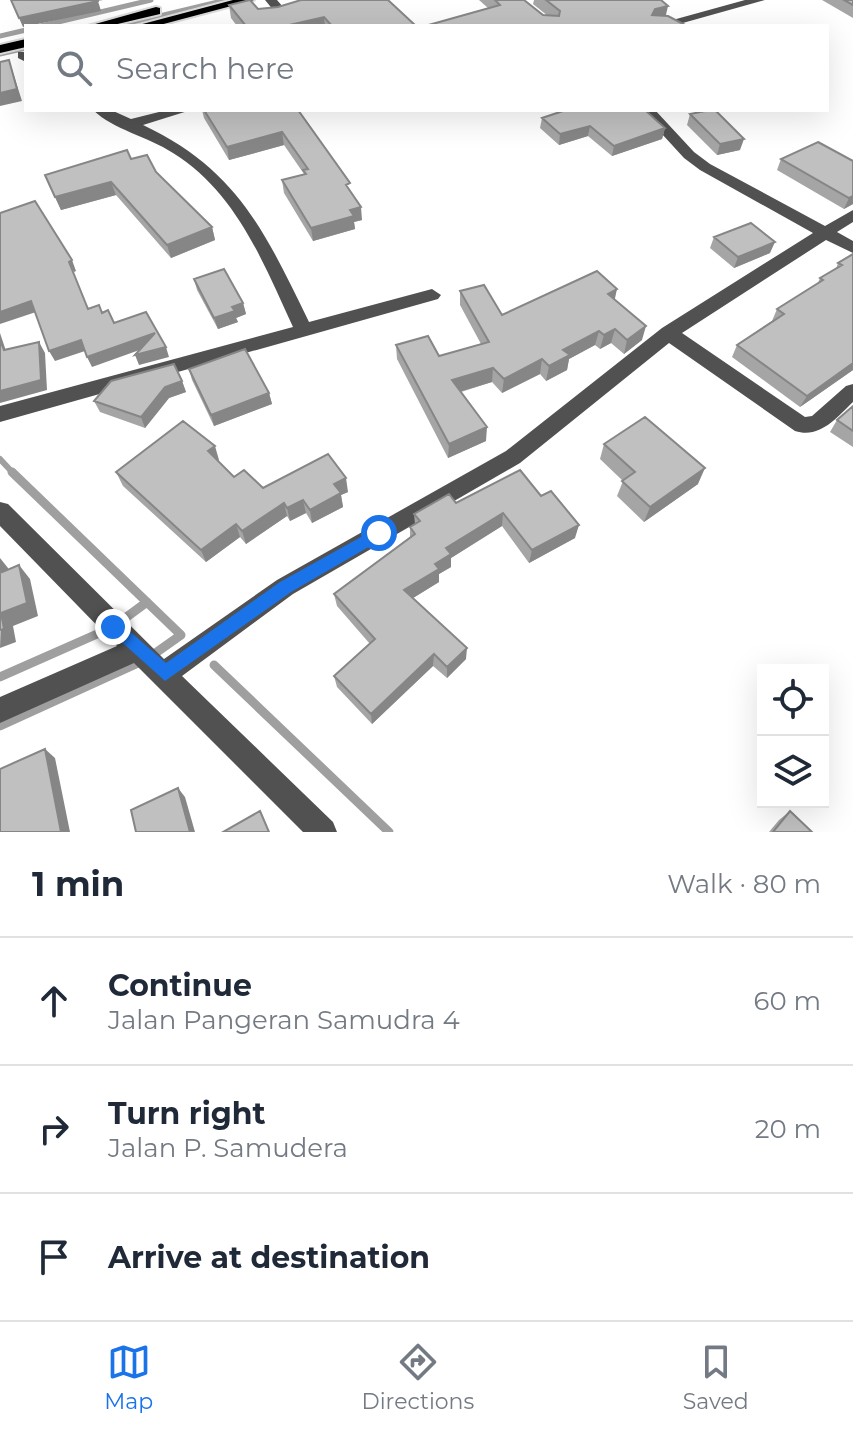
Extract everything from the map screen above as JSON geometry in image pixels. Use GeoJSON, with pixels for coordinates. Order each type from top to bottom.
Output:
{"type":"FeatureCollection","features":[{"type":"Feature","properties":{"kind":"main road"},"geometry":{"type":"LineString","coordinates":[[102,24],[198,0]]}},
{"type":"Feature","properties":{"kind":"main road"},"geometry":{"type":"LineString","coordinates":[[149,24],[248,0]]}},
{"type":"Feature","properties":{"kind":"main road"},"geometry":{"type":"LineString","coordinates":[[0,49],[24,53]]}},
{"type":"Feature","properties":{"kind":"main road"},"geometry":{"type":"LineString","coordinates":[[0,60],[24,53]]}},
{"type":"Feature","properties":{"kind":"street"},"geometry":{"type":"LineString","coordinates":[[271,0],[283,14]]}},
{"type":"Feature","properties":{"kind":"street"},"geometry":{"type":"LineString","coordinates":[[665,24],[759,0]]}},
{"type":"Feature","properties":{"kind":"street"},"geometry":{"type":"LineString","coordinates":[[103,112],[189,156],[228,191],[266,252],[304,330]]}},
{"type":"Feature","properties":{"kind":"street"},"geometry":{"type":"LineString","coordinates":[[126,125],[176,112]]}},
{"type":"Feature","properties":{"kind":"street"},"geometry":{"type":"LineString","coordinates":[[649,112],[689,155],[705,167],[853,248]]}},
{"type":"Feature","properties":{"kind":"street"},"geometry":{"type":"LineString","coordinates":[[165,673],[285,587],[513,457],[669,333],[853,215]]}},
{"type":"Feature","properties":{"kind":"street"},"geometry":{"type":"LineString","coordinates":[[0,414],[432,295]]}},
{"type":"Feature","properties":{"kind":"street"},"geometry":{"type":"LineString","coordinates":[[669,333],[802,425],[817,423],[853,391]]}},
{"type":"Feature","properties":{"kind":"street"},"geometry":{"type":"LineString","coordinates":[[0,511],[135,650],[165,673],[323,832]]}},
{"type":"Feature","properties":{"kind":"street"},"geometry":{"type":"LineString","coordinates":[[0,710],[135,650]]}},
{"type":"Feature","properties":{"kind":"building"},"geometry":{"type":"Polygon","coordinates":[[[11,0],[98,0],[98,1],[19,18],[11,0]]]}},
{"type":"Feature","properties":{"kind":"building"},"geometry":{"type":"Polygon","coordinates":[[[250,0],[258,9],[301,0],[388,0],[414,24],[330,24],[324,17],[294,24],[244,24],[229,5],[250,0]]]}},
{"type":"Feature","properties":{"kind":"building"},"geometry":{"type":"Polygon","coordinates":[[[495,0],[524,0],[543,15],[559,16],[560,11],[546,0],[661,0],[668,6],[655,9],[652,15],[668,16],[683,24],[432,24],[500,5],[495,0]]]}},
{"type":"Feature","properties":{"kind":"building"},"geometry":{"type":"Polygon","coordinates":[[[9,60],[17,89],[0,93],[0,62],[9,60]]]}},
{"type":"Feature","properties":{"kind":"building"},"geometry":{"type":"Polygon","coordinates":[[[205,112],[299,112],[350,183],[346,185],[361,207],[350,210],[354,216],[311,228],[282,180],[306,174],[303,170],[308,169],[282,132],[227,147],[205,112]]]}},
{"type":"Feature","properties":{"kind":"building"},"geometry":{"type":"Polygon","coordinates":[[[560,112],[647,112],[665,128],[614,146],[590,126],[560,134],[542,118],[560,112]]]}},
{"type":"Feature","properties":{"kind":"building"},"geometry":{"type":"Polygon","coordinates":[[[717,112],[744,139],[720,144],[690,114],[717,112]]]}},
{"type":"Feature","properties":{"kind":"building"},"geometry":{"type":"Polygon","coordinates":[[[818,142],[853,161],[853,196],[849,198],[781,159],[818,142]]]}},
{"type":"Feature","properties":{"kind":"building"},"geometry":{"type":"Polygon","coordinates":[[[127,150],[131,159],[147,155],[156,172],[212,227],[167,245],[111,182],[55,197],[45,175],[127,150]]]}},
{"type":"Feature","properties":{"kind":"building"},"geometry":{"type":"Polygon","coordinates":[[[35,201],[72,260],[69,262],[88,309],[99,305],[102,313],[108,310],[114,323],[146,312],[166,347],[135,355],[155,333],[87,357],[81,340],[49,351],[31,301],[0,312],[0,213],[35,201]]]}},
{"type":"Feature","properties":{"kind":"building"},"geometry":{"type":"Polygon","coordinates":[[[751,223],[775,242],[738,257],[714,237],[751,223]]]}},
{"type":"Feature","properties":{"kind":"building"},"geometry":{"type":"Polygon","coordinates":[[[853,254],[853,363],[807,396],[737,345],[784,314],[777,309],[823,280],[820,278],[842,265],[838,263],[853,254]]]}},
{"type":"Feature","properties":{"kind":"building"},"geometry":{"type":"Polygon","coordinates":[[[224,269],[243,303],[232,307],[235,311],[214,318],[194,279],[224,269]]]}},
{"type":"Feature","properties":{"kind":"building"},"geometry":{"type":"Polygon","coordinates":[[[597,271],[617,289],[608,294],[646,326],[627,340],[615,329],[604,335],[599,331],[563,350],[570,355],[549,366],[542,359],[504,379],[493,368],[452,380],[487,427],[449,444],[396,345],[428,336],[439,356],[489,342],[460,291],[484,285],[502,315],[597,271]]]}},
{"type":"Feature","properties":{"kind":"building"},"geometry":{"type":"Polygon","coordinates":[[[0,340],[4,350],[39,342],[41,380],[0,391],[0,340]]]}},
{"type":"Feature","properties":{"kind":"building"},"geometry":{"type":"Polygon","coordinates":[[[245,349],[269,393],[211,415],[189,369],[245,349]]]}},
{"type":"Feature","properties":{"kind":"building"},"geometry":{"type":"Polygon","coordinates":[[[174,364],[182,381],[165,387],[141,417],[94,401],[111,381],[174,364]]]}},
{"type":"Feature","properties":{"kind":"building"},"geometry":{"type":"Polygon","coordinates":[[[853,406],[853,431],[837,420],[853,406]]]}},
{"type":"Feature","properties":{"kind":"building"},"geometry":{"type":"Polygon","coordinates":[[[645,417],[705,468],[650,507],[622,481],[635,472],[604,444],[645,417]]]}},
{"type":"Feature","properties":{"kind":"building"},"geometry":{"type":"Polygon","coordinates":[[[183,421],[215,446],[208,451],[234,477],[244,470],[263,488],[328,454],[346,478],[334,484],[341,493],[310,510],[303,500],[287,508],[284,503],[242,531],[236,524],[201,550],[116,472],[183,421]]]}},
{"type":"Feature","properties":{"kind":"building"},"geometry":{"type":"Polygon","coordinates":[[[520,470],[541,496],[551,491],[579,525],[532,550],[503,513],[446,548],[451,554],[435,564],[439,569],[404,590],[467,648],[447,667],[434,654],[371,714],[334,676],[375,639],[334,594],[415,534],[410,527],[420,521],[414,514],[449,494],[456,503],[520,470]]]}},
{"type":"Feature","properties":{"kind":"building"},"geometry":{"type":"Polygon","coordinates":[[[19,565],[27,603],[1,613],[4,629],[0,630],[0,573],[19,565]]]}},
{"type":"Feature","properties":{"kind":"building"},"geometry":{"type":"Polygon","coordinates":[[[45,749],[61,832],[0,832],[0,769],[45,749]]]}},
{"type":"Feature","properties":{"kind":"building"},"geometry":{"type":"Polygon","coordinates":[[[178,788],[190,832],[136,832],[131,810],[178,788]]]}},
{"type":"Feature","properties":{"kind":"building"},"geometry":{"type":"Polygon","coordinates":[[[260,811],[269,832],[223,832],[260,811]]]}},
{"type":"Feature","properties":{"kind":"building"},"geometry":{"type":"Polygon","coordinates":[[[790,811],[812,832],[773,832],[790,811]]]}},
{"type":"Feature","properties":{"kind":"waterway"},"geometry":{"type":"LineString","coordinates":[[49,24],[151,0]]}},
{"type":"Feature","properties":{"kind":"waterway"},"geometry":{"type":"LineString","coordinates":[[126,24],[226,0]]}},
{"type":"Feature","properties":{"kind":"waterway"},"geometry":{"type":"LineString","coordinates":[[0,36],[24,30]]}},
{"type":"Feature","properties":{"kind":"waterway"},"geometry":{"type":"LineString","coordinates":[[0,54],[24,48]]}},
{"type":"Feature","properties":{"kind":"waterway"},"geometry":{"type":"LineString","coordinates":[[0,459],[13,473]]}},
{"type":"Feature","properties":{"kind":"waterway"},"geometry":{"type":"LineString","coordinates":[[13,473],[147,602]]}},
{"type":"Feature","properties":{"kind":"waterway"},"geometry":{"type":"LineString","coordinates":[[0,677],[113,627],[147,602]]}},
{"type":"Feature","properties":{"kind":"waterway"},"geometry":{"type":"LineString","coordinates":[[0,726],[147,659],[181,635],[147,602]]}},
{"type":"Feature","properties":{"kind":"waterway"},"geometry":{"type":"LineString","coordinates":[[214,665],[389,832]]}},
{"type":"Feature","properties":{"kind":"route"},"geometry":{"type":"LineString","coordinates":[[113,627],[135,650],[165,673],[285,587],[379,533]]}}]}
